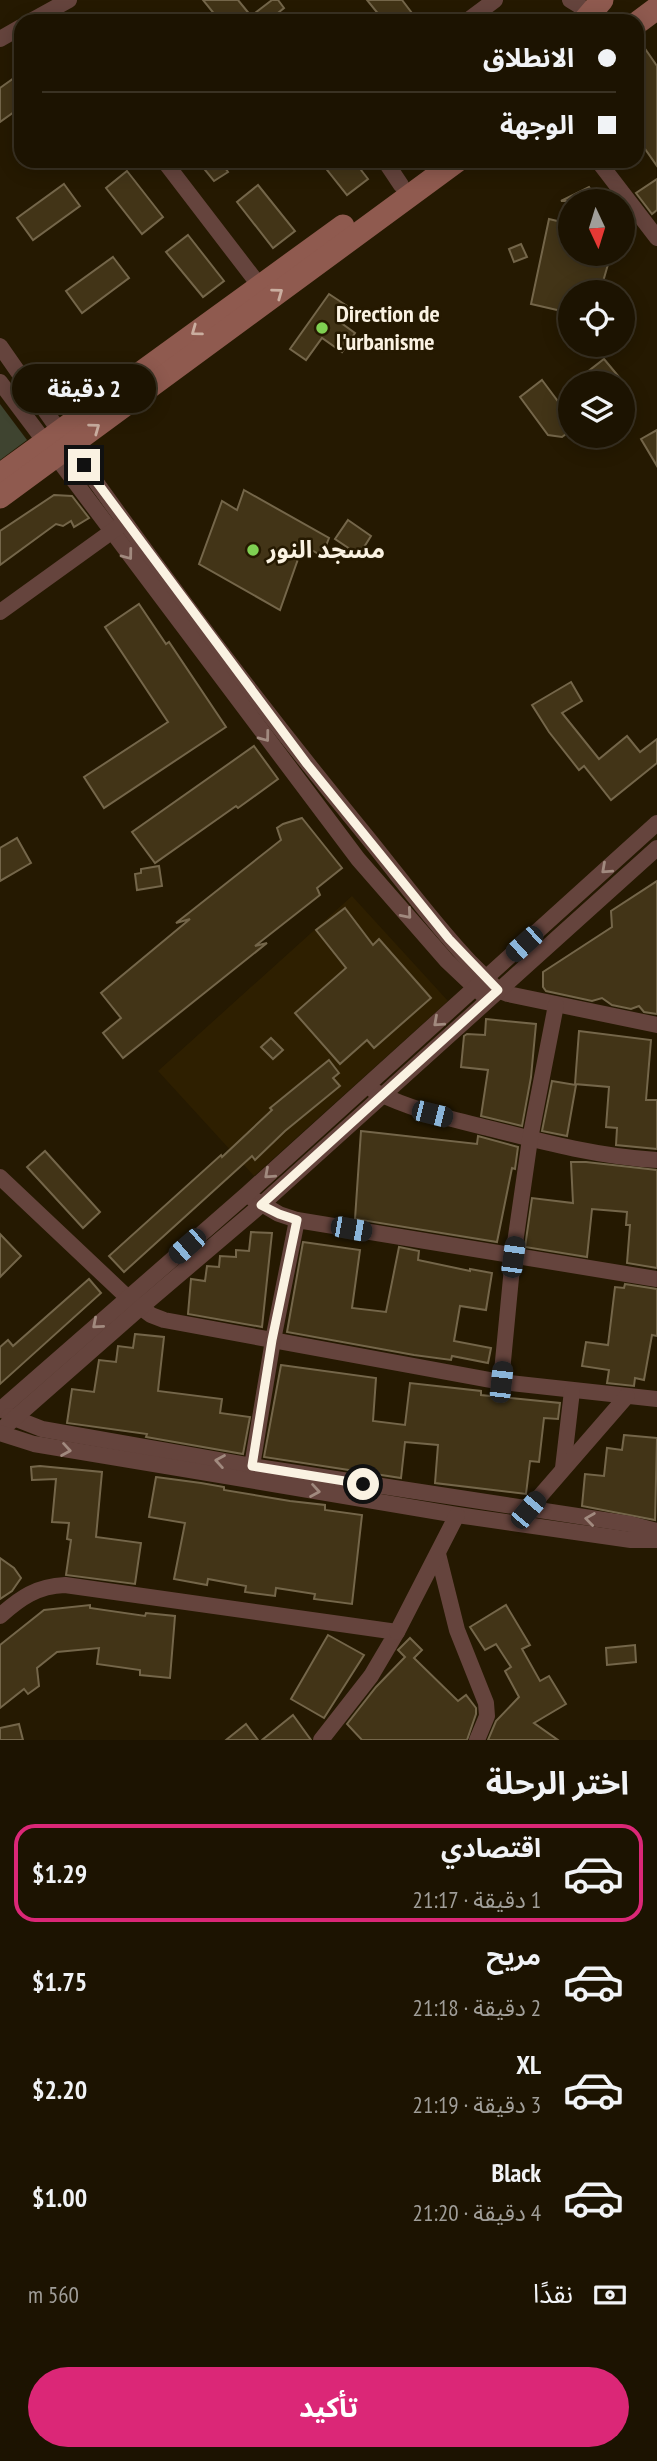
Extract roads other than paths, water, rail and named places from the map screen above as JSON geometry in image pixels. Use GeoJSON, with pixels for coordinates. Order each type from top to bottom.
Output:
{"type":"FeatureCollection","features":[{"type":"Feature","properties":{"kind":"street"},"geometry":{"type":"LineString","coordinates":[[55,14],[69,0]]}},
{"type":"Feature","properties":{"kind":"street"},"geometry":{"type":"LineString","coordinates":[[476,14],[495,0]]}},
{"type":"Feature","properties":{"kind":"street"},"geometry":{"type":"LineString","coordinates":[[570,0],[592,11]]}},
{"type":"Feature","properties":{"kind":"street"},"geometry":{"type":"LineString","coordinates":[[169,168],[259,285]]}},
{"type":"Feature","properties":{"kind":"street"},"geometry":{"type":"LineString","coordinates":[[390,168],[401,184]]}},
{"type":"Feature","properties":{"kind":"street"},"geometry":{"type":"LineString","coordinates":[[0,497],[57,444],[259,285],[421,168]]}},
{"type":"Feature","properties":{"kind":"street"},"geometry":{"type":"LineString","coordinates":[[0,475],[57,444],[447,168]]}},
{"type":"Feature","properties":{"kind":"street"},"geometry":{"type":"LineString","coordinates":[[603,168],[657,238]]}},
{"type":"Feature","properties":{"kind":"street"},"geometry":{"type":"LineString","coordinates":[[0,346],[111,532],[358,859],[447,961],[493,995],[514,996],[657,1025]]}},
{"type":"Feature","properties":{"kind":"street"},"geometry":{"type":"LineString","coordinates":[[0,382],[126,521],[260,702],[449,939],[480,983]]}},
{"type":"Feature","properties":{"kind":"street"},"geometry":{"type":"LineString","coordinates":[[0,612],[126,521]]}},
{"type":"Feature","properties":{"kind":"street"},"geometry":{"type":"LineString","coordinates":[[247,713],[260,702]]}},
{"type":"Feature","properties":{"kind":"street"},"geometry":{"type":"LineString","coordinates":[[657,824],[247,1194],[0,1432],[34,1444],[457,1514],[631,1539],[657,1540]]}},
{"type":"Feature","properties":{"kind":"street"},"geometry":{"type":"LineString","coordinates":[[358,859],[374,846]]}},
{"type":"Feature","properties":{"kind":"street"},"geometry":{"type":"LineString","coordinates":[[657,848],[261,1205],[134,1302],[0,1410],[42,1429],[252,1466],[630,1524],[657,1531]]}},
{"type":"Feature","properties":{"kind":"street"},"geometry":{"type":"LineString","coordinates":[[501,1382],[513,1257],[530,1139],[556,1005]]}},
{"type":"Feature","properties":{"kind":"street"},"geometry":{"type":"LineString","coordinates":[[366,1086],[381,1095],[432,1114],[530,1139],[636,1159],[657,1160]]}},
{"type":"Feature","properties":{"kind":"street"},"geometry":{"type":"LineString","coordinates":[[0,1177],[151,1315],[178,1324],[501,1382],[657,1399]]}},
{"type":"Feature","properties":{"kind":"street"},"geometry":{"type":"LineString","coordinates":[[247,1194],[261,1205],[297,1220],[657,1279]]}},
{"type":"Feature","properties":{"kind":"street"},"geometry":{"type":"LineString","coordinates":[[252,1466],[272,1340],[297,1220]]}},
{"type":"Feature","properties":{"kind":"street"},"geometry":{"type":"LineString","coordinates":[[563,1468],[572,1391]]}},
{"type":"Feature","properties":{"kind":"street"},"geometry":{"type":"LineString","coordinates":[[528,1510],[627,1396]]}},
{"type":"Feature","properties":{"kind":"street"},"geometry":{"type":"LineString","coordinates":[[321,1740],[371,1676],[397,1632],[457,1514]]}},
{"type":"Feature","properties":{"kind":"street"},"geometry":{"type":"LineString","coordinates":[[438,1554],[457,1630],[486,1703],[488,1716],[477,1740]]}},
{"type":"Feature","properties":{"kind":"street"},"geometry":{"type":"LineString","coordinates":[[0,1616],[27,1594],[46,1587],[65,1585],[397,1632]]}},
{"type":"Feature","properties":{"kind":"place","name":"Direction de l'urbanisme"},"geometry":{"type":"Point","coordinates":[322,328]}},
{"type":"Feature","properties":{"kind":"place","name":"مسجد النور"},"geometry":{"type":"Point","coordinates":[253,550]}}]}
